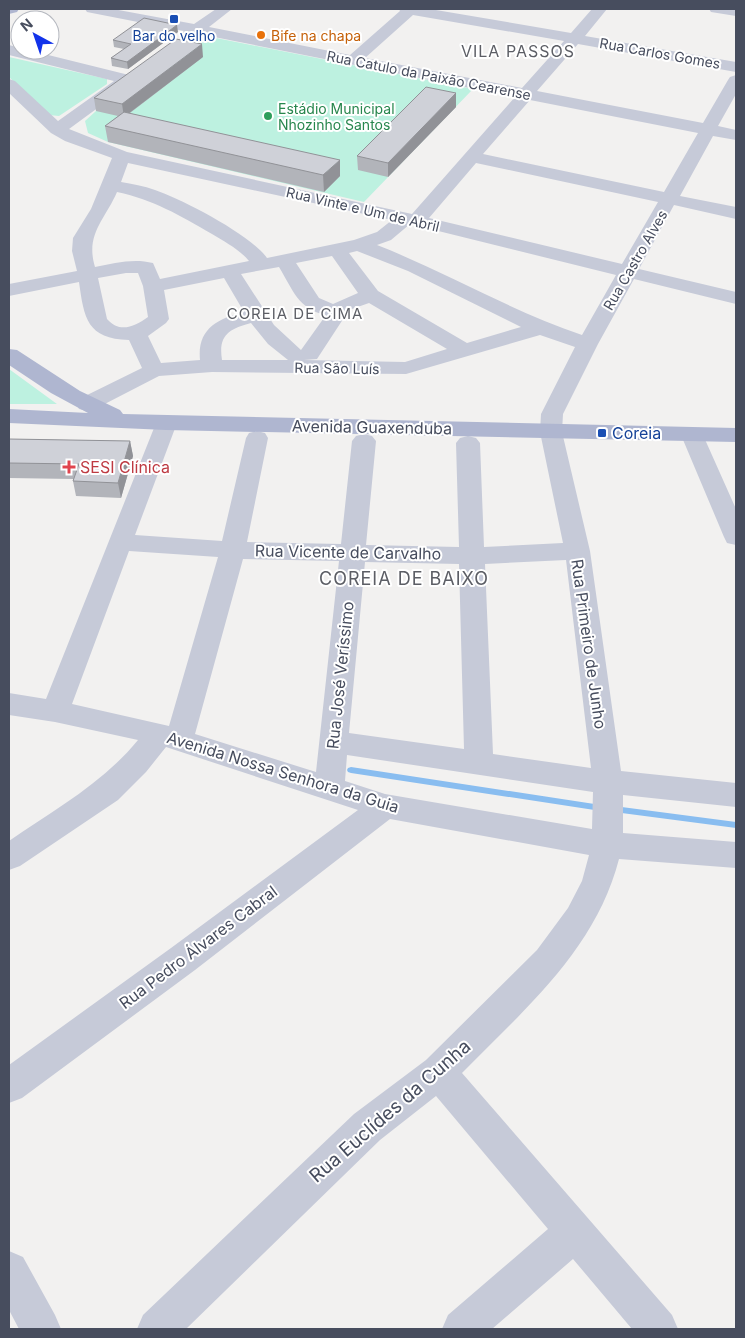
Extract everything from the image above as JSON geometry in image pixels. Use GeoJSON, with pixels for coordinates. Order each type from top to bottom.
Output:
{"type":"FeatureCollection","features":[{"type":"Feature","properties":{"kind":"main road"},"geometry":{"type":"LineString","coordinates":[[9,355],[87,404],[132,421]]}},
{"type":"Feature","properties":{"kind":"main road","name":"Avenida Guaxenduba"},"geometry":{"type":"LineString","coordinates":[[9,416],[132,421],[163,429],[257,438],[468,443],[553,438]]}},
{"type":"Feature","properties":{"kind":"main road"},"geometry":{"type":"LineString","coordinates":[[9,421],[49,417]]}},
{"type":"Feature","properties":{"kind":"main road","name":"Avenida Guaxenduba"},"geometry":{"type":"LineString","coordinates":[[9,434],[163,429],[695,442],[736,449]]}},
{"type":"Feature","properties":{"kind":"main road","name":"Avenida Guaxenduba"},"geometry":{"type":"LineString","coordinates":[[695,442],[736,435]]}},
{"type":"Feature","properties":{"kind":"street","name":"Rua Catulo da Paixão Cearense"},"geometry":{"type":"LineString","coordinates":[[92,9],[736,135]]}},
{"type":"Feature","properties":{"kind":"street"},"geometry":{"type":"LineString","coordinates":[[173,46],[225,9]]}},
{"type":"Feature","properties":{"kind":"street"},"geometry":{"type":"LineString","coordinates":[[354,60],[408,9]]}},
{"type":"Feature","properties":{"kind":"street","name":"Rua Carlos Gomes"},"geometry":{"type":"LineString","coordinates":[[408,9],[736,67]]}},
{"type":"Feature","properties":{"kind":"street"},"geometry":{"type":"LineString","coordinates":[[153,286],[230,272],[359,244],[384,236],[412,219],[472,157],[600,9]]}},
{"type":"Feature","properties":{"kind":"street"},"geometry":{"type":"LineString","coordinates":[[716,9],[736,12]]}},
{"type":"Feature","properties":{"kind":"street"},"geometry":{"type":"LineString","coordinates":[[9,50],[126,79]]}},
{"type":"Feature","properties":{"kind":"street"},"geometry":{"type":"LineString","coordinates":[[58,129],[142,68]]}},
{"type":"Feature","properties":{"kind":"street","name":"Rua Castro Alves"},"geometry":{"type":"LineString","coordinates":[[553,438],[552,414],[587,344],[736,80]]}},
{"type":"Feature","properties":{"kind":"street","name":"Rua Vinte e Um de Abril"},"geometry":{"type":"LineString","coordinates":[[9,84],[58,129],[71,137],[122,156],[412,219],[736,298]]}},
{"type":"Feature","properties":{"kind":"street"},"geometry":{"type":"LineString","coordinates":[[9,290],[87,273],[126,266],[146,267],[153,286],[159,319],[137,334],[120,335],[99,326],[92,308],[87,273],[81,257],[82,240],[100,209],[122,156]]}},
{"type":"Feature","properties":{"kind":"street"},"geometry":{"type":"LineString","coordinates":[[472,157],[736,213]]}},
{"type":"Feature","properties":{"kind":"street"},"geometry":{"type":"LineString","coordinates":[[110,185],[147,193],[174,204],[240,242],[255,255],[262,265]]}},
{"type":"Feature","properties":{"kind":"street"},"geometry":{"type":"LineString","coordinates":[[359,244],[414,267],[540,328],[587,344]]}},
{"type":"Feature","properties":{"kind":"street"},"geometry":{"type":"LineString","coordinates":[[337,249],[355,276],[371,295],[465,351]]}},
{"type":"Feature","properties":{"kind":"street"},"geometry":{"type":"LineString","coordinates":[[284,259],[311,302],[319,307],[338,311]]}},
{"type":"Feature","properties":{"kind":"street"},"geometry":{"type":"LineString","coordinates":[[230,272],[256,315],[273,338],[285,349],[302,355],[338,311],[350,302],[371,295]]}},
{"type":"Feature","properties":{"kind":"street"},"geometry":{"type":"LineString","coordinates":[[212,361],[210,343],[214,336],[233,322],[256,315]]}},
{"type":"Feature","properties":{"kind":"street","name":"Rua São Luís"},"geometry":{"type":"LineString","coordinates":[[87,404],[154,370],[212,361],[392,369],[406,368],[540,328]]}},
{"type":"Feature","properties":{"kind":"street"},"geometry":{"type":"LineString","coordinates":[[137,334],[154,370]]}},
{"type":"Feature","properties":{"kind":"street"},"geometry":{"type":"LineString","coordinates":[[55,711],[163,429]]}},
{"type":"Feature","properties":{"kind":"street"},"geometry":{"type":"LineString","coordinates":[[9,857],[107,791],[136,764],[170,737],[233,550],[257,438]]}},
{"type":"Feature","properties":{"kind":"street","name":"Rua Primeiro de Junho"},"geometry":{"type":"LineString","coordinates":[[553,438],[577,551],[608,788],[608,837]]}},
{"type":"Feature","properties":{"kind":"street","name":"Rua José Veríssimo"},"geometry":{"type":"LineString","coordinates":[[329,789],[364,441]]}},
{"type":"Feature","properties":{"kind":"street"},"geometry":{"type":"LineString","coordinates":[[695,442],[736,537]]}},
{"type":"Feature","properties":{"kind":"street"},"geometry":{"type":"LineString","coordinates":[[468,443],[479,764]]}},
{"type":"Feature","properties":{"kind":"street","name":"Rua Vicente de Carvalho"},"geometry":{"type":"LineString","coordinates":[[120,542],[233,550],[472,556],[577,551]]}},
{"type":"Feature","properties":{"kind":"street","name":"Avenida Nossa Senhora da Guia"},"geometry":{"type":"LineString","coordinates":[[9,704],[55,711],[170,737],[385,806],[736,855]]}},
{"type":"Feature","properties":{"kind":"street"},"geometry":{"type":"LineString","coordinates":[[333,742],[479,764],[608,788],[736,795]]}},
{"type":"Feature","properties":{"kind":"street","name":"Rua Pedro Álvares Cabral"},"geometry":{"type":"LineString","coordinates":[[9,1086],[175,965],[385,806]]}},
{"type":"Feature","properties":{"kind":"street","name":"Rua Euclídes da Cunha"},"geometry":{"type":"LineString","coordinates":[[157,1329],[367,1127],[439,1072],[549,961],[579,918],[597,883],[608,837]]}},
{"type":"Feature","properties":{"kind":"street"},"geometry":{"type":"LineString","coordinates":[[439,1072],[658,1329]]}},
{"type":"Feature","properties":{"kind":"street"},"geometry":{"type":"LineString","coordinates":[[462,1329],[576,1231]]}},
{"type":"Feature","properties":{"kind":"street"},"geometry":{"type":"LineString","coordinates":[[9,1271],[41,1329]]}},
{"type":"Feature","properties":{"kind":"green space","name":"Estádio Municipal Nhozinho Santos"},"geometry":{"type":"Polygon","coordinates":[[[206,36],[473,89],[364,202],[108,142],[88,133],[85,121],[96,111],[196,38],[206,36]]]}},
{"type":"Feature","properties":{"kind":"green space"},"geometry":{"type":"Polygon","coordinates":[[[9,57],[10,60],[22,60],[107,79],[107,84],[59,116],[49,115],[9,77],[9,57]]]}},
{"type":"Feature","properties":{"kind":"green space"},"geometry":{"type":"Polygon","coordinates":[[[9,369],[57,404],[9,404],[9,369]]]}},
{"type":"Feature","properties":{"kind":"building"},"geometry":{"type":"Polygon","coordinates":[[[144,18],[177,25],[127,62],[111,58],[131,44],[113,40],[144,18]]]}},
{"type":"Feature","properties":{"kind":"building"},"geometry":{"type":"Polygon","coordinates":[[[176,39],[202,44],[122,104],[94,98],[176,39]]]}},
{"type":"Feature","properties":{"kind":"building"},"geometry":{"type":"Polygon","coordinates":[[[426,87],[456,93],[388,163],[357,156],[426,87]]]}},
{"type":"Feature","properties":{"kind":"building"},"geometry":{"type":"Polygon","coordinates":[[[124,112],[340,160],[323,175],[105,126],[124,112]]]}},
{"type":"Feature","properties":{"kind":"building"},"geometry":{"type":"Polygon","coordinates":[[[9,439],[130,441],[118,483],[73,481],[79,464],[9,463],[9,439]]]}},
{"type":"Feature","properties":{"kind":"waterway"},"geometry":{"type":"LineString","coordinates":[[351,770],[601,808]]}},
{"type":"Feature","properties":{"kind":"waterway"},"geometry":{"type":"LineString","coordinates":[[614,809],[736,825]]}},
{"type":"Feature","properties":{"kind":"place","name":"Bar do velho"},"geometry":{"type":"Point","coordinates":[174,19]}},
{"type":"Feature","properties":{"kind":"place","name":"Bife na chapa"},"geometry":{"type":"Point","coordinates":[261,35]}},
{"type":"Feature","properties":{"kind":"place","name":"Estádio Municipal Nhozinho Santos"},"geometry":{"type":"Point","coordinates":[268,116]}},
{"type":"Feature","properties":{"kind":"place","name":"Coreia"},"geometry":{"type":"Point","coordinates":[602,433]}},
{"type":"Feature","properties":{"kind":"place","name":"SESI Clínica"},"geometry":{"type":"Point","coordinates":[69,467]}},
{"type":"Feature","properties":{"kind":"district","name":"VILA PASSOS"},"geometry":{"type":"Point","coordinates":[518,51]}},
{"type":"Feature","properties":{"kind":"district","name":"COREIA DE CIMA"},"geometry":{"type":"Point","coordinates":[295,313]}},
{"type":"Feature","properties":{"kind":"district","name":"COREIA DE BAIXO"},"geometry":{"type":"Point","coordinates":[404,578]}}]}
